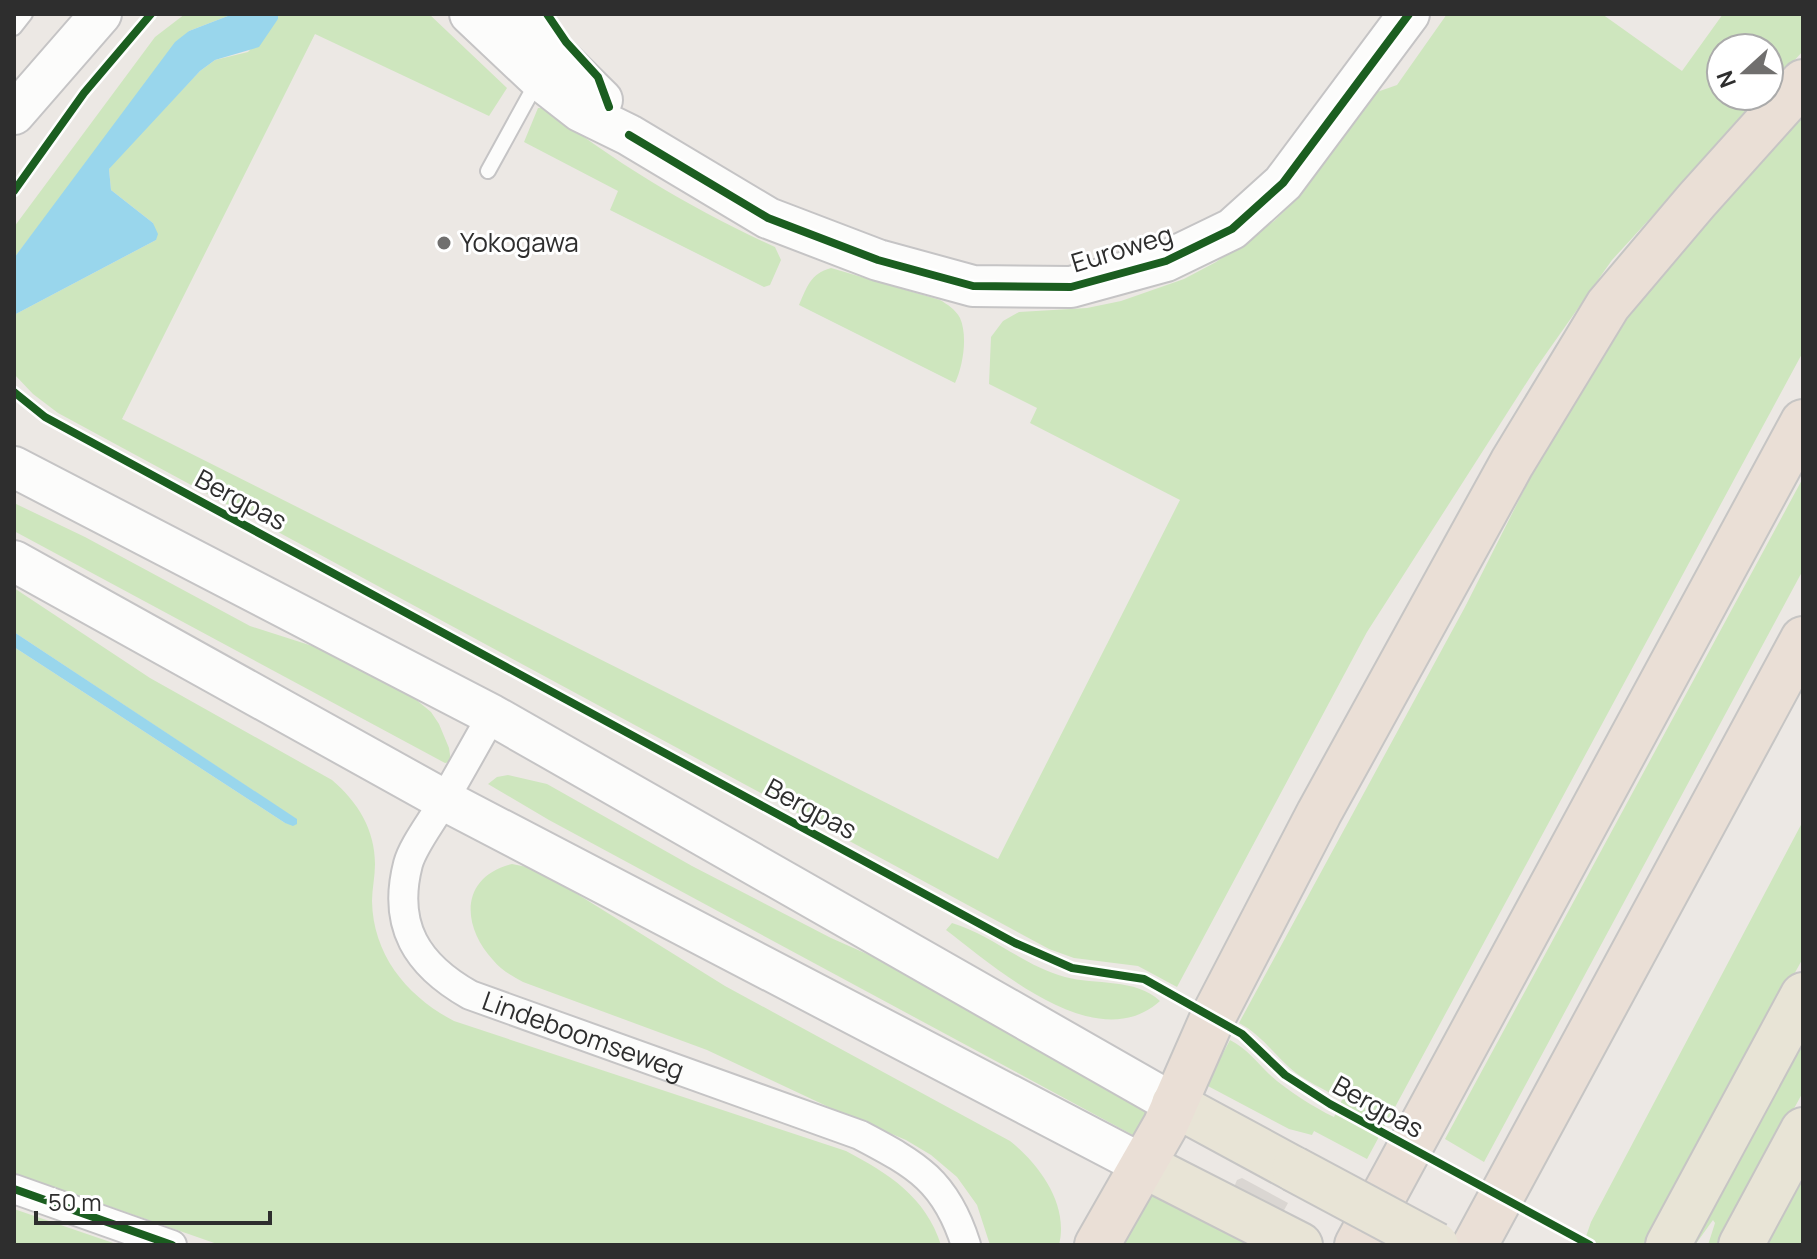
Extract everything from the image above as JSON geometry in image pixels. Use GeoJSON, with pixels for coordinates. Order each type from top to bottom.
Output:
{"type":"FeatureCollection","features":[{"type":"Feature","properties":{"kind":"highway"},"geometry":{"type":"LineString","coordinates":[[1097,1245],[1165,1126],[1218,1007],[1319,813],[1512,463],[1608,305],[1803,82]]}},
{"type":"Feature","properties":{"kind":"highway"},"geometry":{"type":"LineString","coordinates":[[1357,1245],[1803,422]]}},
{"type":"Feature","properties":{"kind":"highway"},"geometry":{"type":"LineString","coordinates":[[1475,1245],[1803,639]]}},
{"type":"Feature","properties":{"kind":"highway"},"geometry":{"type":"LineString","coordinates":[[1496,1245],[1577,1059]]}},
{"type":"Feature","properties":{"kind":"main road"},"geometry":{"type":"LineString","coordinates":[[14,114],[101,14]]}},
{"type":"Feature","properties":{"kind":"main road","name":"Euroweg"},"geometry":{"type":"LineString","coordinates":[[470,14],[554,58]]}},
{"type":"Feature","properties":{"kind":"main road","name":"Euroweg"},"geometry":{"type":"LineString","coordinates":[[515,14],[554,58],[609,107],[629,135],[768,218],[878,260],[973,286],[1071,287],[1166,261],[1232,229],[1283,183],[1409,14]]}},
{"type":"Feature","properties":{"kind":"main road"},"geometry":{"type":"LineString","coordinates":[[14,467],[492,715],[1174,1104],[1436,1245]]}},
{"type":"Feature","properties":{"kind":"main road"},"geometry":{"type":"LineString","coordinates":[[14,561],[444,800],[1281,1235]]}},
{"type":"Feature","properties":{"kind":"main road"},"geometry":{"type":"LineString","coordinates":[[1668,1245],[1803,995]]}},
{"type":"Feature","properties":{"kind":"main road"},"geometry":{"type":"LineString","coordinates":[[1741,1245],[1803,1130]]}},
{"type":"Feature","properties":{"kind":"street","name":"Lindeboomseweg"},"geometry":{"type":"LineString","coordinates":[[492,715],[408,862],[403,900],[407,927],[418,953],[446,981],[470,995],[860,1135],[893,1153],[932,1181],[943,1193],[960,1225],[966,1245]]}},
{"type":"Feature","properties":{"kind":"street"},"geometry":{"type":"LineString","coordinates":[[14,1189],[172,1245]]}},
{"type":"Feature","properties":{"kind":"lane"},"geometry":{"type":"LineString","coordinates":[[14,28],[25,14]]}},
{"type":"Feature","properties":{"kind":"lane"},"geometry":{"type":"LineString","coordinates":[[488,171],[554,58]]}},
{"type":"Feature","properties":{"kind":"green space"},"geometry":{"type":"Polygon","coordinates":[[[185,14],[233,14],[189,31],[14,258],[14,227],[155,37],[185,14]]]}},
{"type":"Feature","properties":{"kind":"green space"},"geometry":{"type":"Polygon","coordinates":[[[278,14],[429,14],[507,88],[489,116],[315,34],[122,419],[998,859],[1180,500],[1030,423],[1037,408],[989,384],[991,337],[1003,321],[1019,312],[1087,308],[1121,301],[1184,279],[1216,262],[1274,221],[1300,196],[1377,92],[1397,85],[1447,14],[1602,14],[1682,71],[1705,39],[1705,112],[1747,112],[1612,260],[1536,368],[1367,632],[1177,987],[1138,966],[1074,958],[1049,949],[58,413],[14,374],[14,315],[156,240],[153,223],[111,190],[109,169],[115,160],[200,71],[215,60],[248,52],[278,19],[278,14]]]}},
{"type":"Feature","properties":{"kind":"green space"},"geometry":{"type":"Polygon","coordinates":[[[1723,14],[1803,14],[1803,51],[1785,71],[1785,32],[1710,32],[1723,14]]]}},
{"type":"Feature","properties":{"kind":"green space"},"geometry":{"type":"Polygon","coordinates":[[[538,108],[545,108],[656,184],[775,247],[781,260],[770,285],[764,287],[610,210],[618,191],[524,142],[538,108]]]}},
{"type":"Feature","properties":{"kind":"green space"},"geometry":{"type":"Polygon","coordinates":[[[1803,108],[1803,352],[1367,1159],[1314,1131],[1312,1135],[1289,1129],[1206,1085],[1230,1040],[1284,1086],[1334,1117],[1347,1089],[1341,1086],[1335,1096],[1305,1079],[1239,1023],[1465,607],[1585,369],[1660,268],[1803,108]]]}},
{"type":"Feature","properties":{"kind":"green space"},"geometry":{"type":"Polygon","coordinates":[[[831,268],[940,300],[954,310],[960,318],[964,342],[955,383],[799,305],[814,278],[831,268]]]}},
{"type":"Feature","properties":{"kind":"green space"},"geometry":{"type":"Polygon","coordinates":[[[1803,478],[1803,570],[1484,1162],[1445,1139],[1803,478]]]}},
{"type":"Feature","properties":{"kind":"green space"},"geometry":{"type":"Polygon","coordinates":[[[14,503],[85,537],[250,626],[328,651],[408,693],[431,712],[439,724],[451,762],[445,763],[14,531],[14,503]]]}},
{"type":"Feature","properties":{"kind":"green space"},"geometry":{"type":"Polygon","coordinates":[[[14,588],[150,678],[332,780],[341,789],[357,807],[372,840],[375,864],[374,921],[386,957],[408,987],[437,1011],[454,1021],[846,1151],[904,1188],[926,1213],[941,1245],[220,1245],[14,1173],[14,647],[285,823],[297,824],[296,819],[14,632],[14,588]]]}},
{"type":"Feature","properties":{"kind":"green space"},"geometry":{"type":"Polygon","coordinates":[[[508,775],[547,784],[692,866],[831,938],[1002,1014],[1150,1100],[1142,1140],[549,820],[488,784],[497,777],[508,775]]]}},
{"type":"Feature","properties":{"kind":"green space"},"geometry":{"type":"Polygon","coordinates":[[[1803,821],[1803,958],[1646,1245],[1583,1245],[1591,1222],[1803,821]]]}},
{"type":"Feature","properties":{"kind":"green space"},"geometry":{"type":"Polygon","coordinates":[[[512,864],[537,869],[725,986],[1010,1141],[1032,1162],[1050,1187],[1060,1215],[1059,1245],[990,1245],[977,1205],[957,1177],[931,1155],[906,1140],[707,1050],[523,982],[507,972],[482,946],[471,918],[471,904],[483,880],[495,870],[512,864]]]}},
{"type":"Feature","properties":{"kind":"green space"},"geometry":{"type":"Polygon","coordinates":[[[952,923],[1050,972],[1065,977],[1127,985],[1160,1001],[1135,1016],[1107,1019],[1078,1014],[1048,1001],[992,965],[946,930],[952,923]]]}},
{"type":"Feature","properties":{"kind":"green space"},"geometry":{"type":"Polygon","coordinates":[[[1803,1029],[1803,1092],[1720,1245],[1708,1245],[1715,1223],[1713,1220],[1695,1245],[1686,1245],[1803,1029]]]}},
{"type":"Feature","properties":{"kind":"green space"},"geometry":{"type":"Polygon","coordinates":[[[1803,1158],[1803,1245],[1757,1245],[1803,1158]]]}},
{"type":"Feature","properties":{"kind":"green space"},"geometry":{"type":"Polygon","coordinates":[[[1160,1192],[1253,1245],[1120,1245],[1151,1197],[1160,1192]]]}},
{"type":"Feature","properties":{"kind":"green space"},"geometry":{"type":"Polygon","coordinates":[[[14,1209],[119,1245],[14,1245],[14,1209]]]}},
{"type":"Feature","properties":{"kind":"shaded area"},"geometry":{"type":"Polygon","coordinates":[[[1242,1178],[1288,1203],[1282,1214],[1234,1187],[1237,1180],[1242,1178]]]}},
{"type":"Feature","properties":{"kind":"water"},"geometry":{"type":"Polygon","coordinates":[[[233,14],[278,14],[278,19],[259,47],[215,60],[200,71],[109,169],[111,190],[153,223],[158,234],[156,240],[14,315],[14,258],[175,42],[189,31],[233,14]]]}},
{"type":"Feature","properties":{"kind":"water"},"geometry":{"type":"Polygon","coordinates":[[[14,632],[297,819],[297,824],[285,823],[14,647],[14,632]]]}},
{"type":"Feature","properties":{"kind":"cycle path"},"geometry":{"type":"LineString","coordinates":[[14,191],[84,93],[151,14]]}},
{"type":"Feature","properties":{"kind":"cycle path"},"geometry":{"type":"LineString","coordinates":[[547,14],[566,42],[598,77],[609,107]]}},
{"type":"Feature","properties":{"kind":"cycle path"},"geometry":{"type":"LineString","coordinates":[[629,135],[768,218],[878,260],[973,286],[1071,287],[1166,261],[1232,229],[1283,183],[1409,14]]}},
{"type":"Feature","properties":{"kind":"cycle path","name":"Bergpas"},"geometry":{"type":"LineString","coordinates":[[14,392],[45,417],[1015,943],[1072,968],[1144,979],[1242,1034],[1285,1075],[1330,1104],[1590,1245]]}},
{"type":"Feature","properties":{"kind":"cycle path"},"geometry":{"type":"LineString","coordinates":[[14,1189],[172,1245]]}},
{"type":"Feature","properties":{"kind":"place","name":"Yokogawa"},"geometry":{"type":"Point","coordinates":[444,243]}}]}
